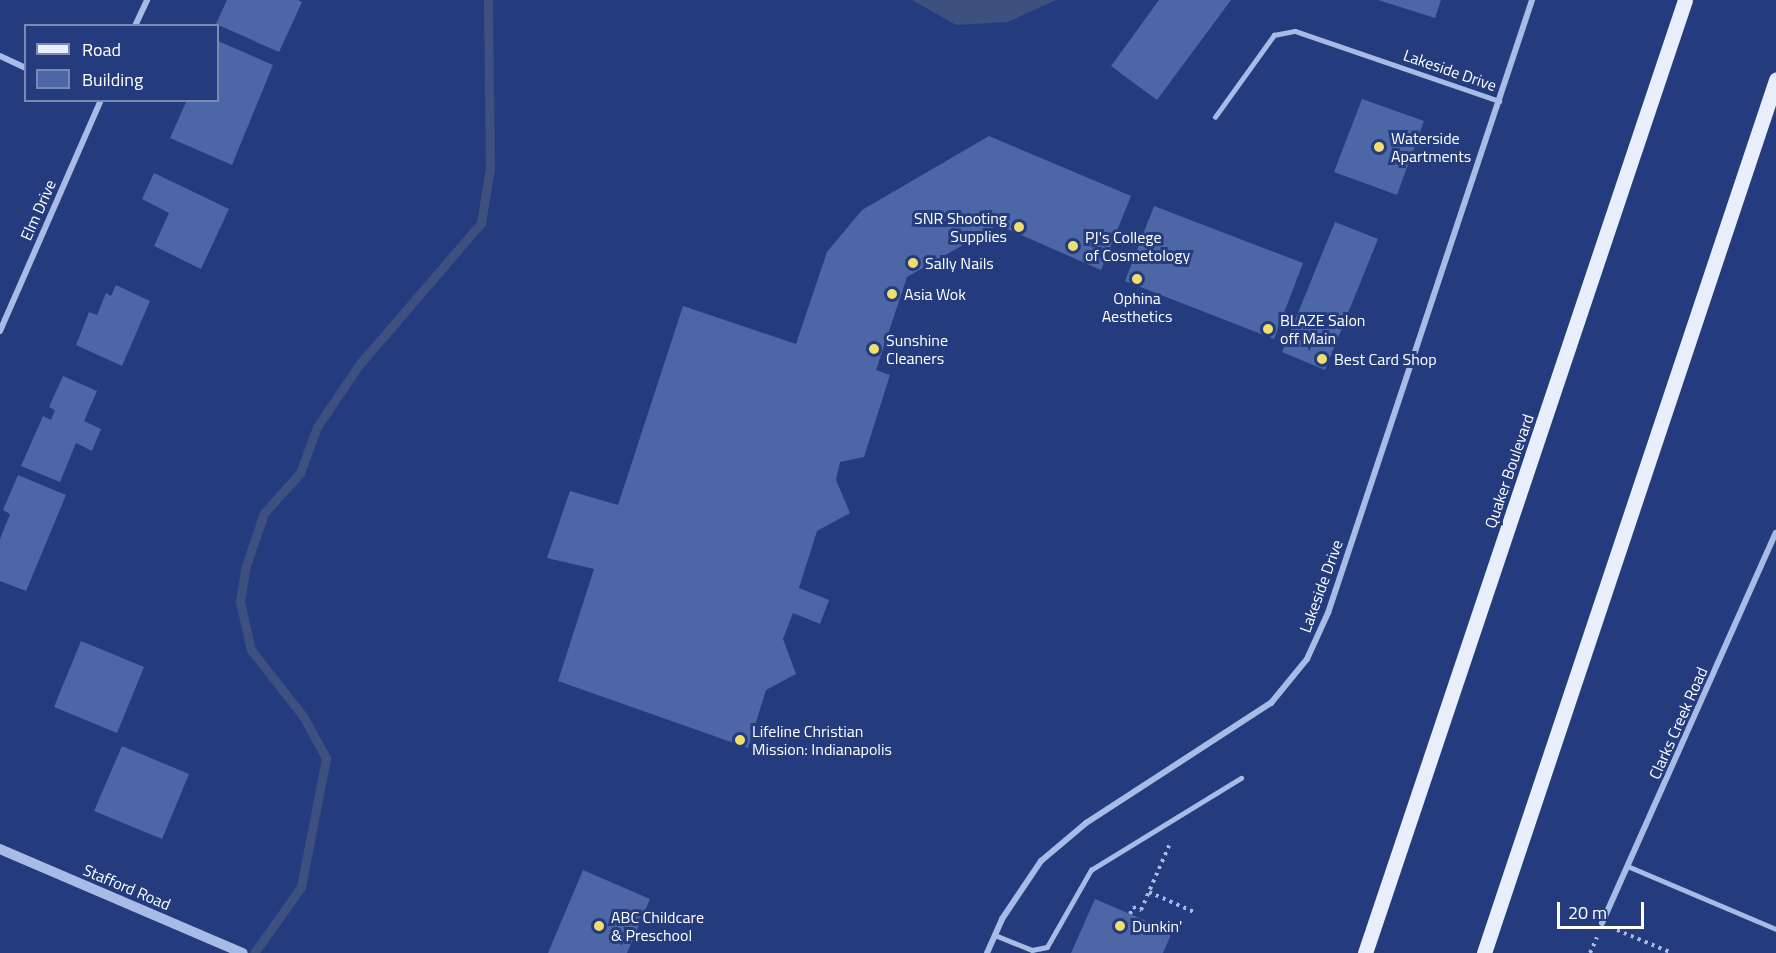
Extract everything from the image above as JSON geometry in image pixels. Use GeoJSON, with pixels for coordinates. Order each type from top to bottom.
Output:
{"type":"FeatureCollection","features":[{"type":"Feature","properties":{"kind":"main road","name":"Quaker Boulevard"},"geometry":{"type":"LineString","coordinates":[[1365,953],[1685,0]]}},
{"type":"Feature","properties":{"kind":"main road"},"geometry":{"type":"LineString","coordinates":[[1484,953],[1776,80]]}},
{"type":"Feature","properties":{"kind":"street"},"geometry":{"type":"LineString","coordinates":[[136,24],[147,0]]}},
{"type":"Feature","properties":{"kind":"street","name":"Lakeside Drive"},"geometry":{"type":"LineString","coordinates":[[987,953],[995,935],[1041,861],[1086,823],[1271,703],[1306,659],[1328,613],[1532,0]]}},
{"type":"Feature","properties":{"kind":"street"},"geometry":{"type":"LineString","coordinates":[[0,56],[24,67]]}},
{"type":"Feature","properties":{"kind":"street","name":"Elm Drive"},"geometry":{"type":"LineString","coordinates":[[0,331],[101,102]]}},
{"type":"Feature","properties":{"kind":"street","name":"Clarks Creek Road"},"geometry":{"type":"LineString","coordinates":[[1602,923],[1630,867],[1776,533]]}},
{"type":"Feature","properties":{"kind":"street","name":"Stafford Road"},"geometry":{"type":"LineString","coordinates":[[0,849],[243,953]]}},
{"type":"Feature","properties":{"kind":"lane","name":"Lakeside Drive"},"geometry":{"type":"LineString","coordinates":[[1215,117],[1274,35],[1295,31],[1499,101]]}},
{"type":"Feature","properties":{"kind":"lane"},"geometry":{"type":"LineString","coordinates":[[995,935],[1032,950],[1047,947],[1091,870],[1241,778]]}},
{"type":"Feature","properties":{"kind":"lane"},"geometry":{"type":"LineString","coordinates":[[1630,867],[1776,929]]}},
{"type":"Feature","properties":{"kind":"path"},"geometry":{"type":"LineString","coordinates":[[1149,892],[1194,912]]}},
{"type":"Feature","properties":{"kind":"path"},"geometry":{"type":"LineString","coordinates":[[1590,953],[1602,923],[1672,953]]}},
{"type":"Feature","properties":{"kind":"water"},"geometry":{"type":"Polygon","coordinates":[[[912,0],[1056,0],[1008,22],[956,25],[912,0]]]}},
{"type":"Feature","properties":{"kind":"building"},"geometry":{"type":"Polygon","coordinates":[[[227,0],[298,0],[302,2],[279,52],[216,24],[227,0]]]}},
{"type":"Feature","properties":{"kind":"building"},"geometry":{"type":"Polygon","coordinates":[[[1159,0],[1231,0],[1157,100],[1111,66],[1159,0]]]}},
{"type":"Feature","properties":{"kind":"building"},"geometry":{"type":"Polygon","coordinates":[[[1378,0],[1441,0],[1435,18],[1378,0]]]}},
{"type":"Feature","properties":{"kind":"building"},"geometry":{"type":"Polygon","coordinates":[[[219,41],[273,65],[232,165],[170,138],[186,102],[219,102],[219,41]]]}},
{"type":"Feature","properties":{"kind":"building","name":"Waterside Apartments"},"geometry":{"type":"Polygon","coordinates":[[[1362,99],[1424,121],[1397,195],[1334,172],[1362,99]]]}},
{"type":"Feature","properties":{"kind":"building"},"geometry":{"type":"Polygon","coordinates":[[[989,136],[1131,196],[1101,270],[998,225],[907,277],[876,370],[890,375],[864,457],[840,462],[836,480],[850,513],[817,531],[799,588],[829,600],[820,624],[793,613],[783,639],[796,674],[766,690],[748,748],[558,681],[594,569],[547,558],[570,491],[618,505],[683,306],[796,344],[827,252],[862,210],[989,136]]]}},
{"type":"Feature","properties":{"kind":"building"},"geometry":{"type":"Polygon","coordinates":[[[154,173],[229,209],[201,269],[154,246],[169,213],[142,199],[154,173]]]}},
{"type":"Feature","properties":{"kind":"building"},"geometry":{"type":"Polygon","coordinates":[[[1154,206],[1303,263],[1274,339],[1125,281],[1154,206]]]}},
{"type":"Feature","properties":{"kind":"building"},"geometry":{"type":"Polygon","coordinates":[[[1335,222],[1378,239],[1325,370],[1282,352],[1335,222]]]}},
{"type":"Feature","properties":{"kind":"building"},"geometry":{"type":"Polygon","coordinates":[[[116,285],[150,301],[122,366],[76,345],[89,312],[97,315],[106,293],[111,296],[116,285]]]}},
{"type":"Feature","properties":{"kind":"building"},"geometry":{"type":"Polygon","coordinates":[[[63,376],[97,391],[84,421],[101,429],[92,451],[76,443],[60,482],[21,466],[43,416],[51,420],[55,410],[49,407],[63,376]]]}},
{"type":"Feature","properties":{"kind":"building"},"geometry":{"type":"Polygon","coordinates":[[[18,475],[66,495],[26,591],[0,581],[0,539],[10,514],[3,510],[18,475]]]}},
{"type":"Feature","properties":{"kind":"building"},"geometry":{"type":"Polygon","coordinates":[[[81,641],[144,667],[117,733],[54,707],[81,641]]]}},
{"type":"Feature","properties":{"kind":"building"},"geometry":{"type":"Polygon","coordinates":[[[122,746],[189,774],[162,839],[94,811],[122,746]]]}},
{"type":"Feature","properties":{"kind":"building","name":"ABC Childcare & Preschool"},"geometry":{"type":"Polygon","coordinates":[[[583,870],[650,899],[627,953],[548,953],[583,870]]]}},
{"type":"Feature","properties":{"kind":"building","name":"Dunkin'"},"geometry":{"type":"Polygon","coordinates":[[[1095,899],[1172,932],[1163,953],[1071,953],[1095,899]]]}},
{"type":"Feature","properties":{"kind":"waterway"},"geometry":{"type":"LineString","coordinates":[[254,953],[301,887],[326,758],[303,716],[251,650],[240,602],[246,566],[264,513],[300,473],[317,427],[358,366],[481,223],[490,168],[488,0]]}},
{"type":"Feature","properties":{"kind":"place","name":"Waterside Apartments"},"geometry":{"type":"Point","coordinates":[1379,147]}},
{"type":"Feature","properties":{"kind":"place","name":"SNR Shooting Supplies"},"geometry":{"type":"Point","coordinates":[1019,227]}},
{"type":"Feature","properties":{"kind":"place","name":"PJ's College of Cosmetology"},"geometry":{"type":"Point","coordinates":[1073,246]}},
{"type":"Feature","properties":{"kind":"place","name":"Sally Nails"},"geometry":{"type":"Point","coordinates":[913,263]}},
{"type":"Feature","properties":{"kind":"place","name":"Ophina Aesthetics"},"geometry":{"type":"Point","coordinates":[1137,279]}},
{"type":"Feature","properties":{"kind":"place","name":"Asia Wok"},"geometry":{"type":"Point","coordinates":[892,294]}},
{"type":"Feature","properties":{"kind":"place","name":"BLAZE Salon off Main"},"geometry":{"type":"Point","coordinates":[1268,329]}},
{"type":"Feature","properties":{"kind":"place","name":"Sunshine Cleaners"},"geometry":{"type":"Point","coordinates":[874,349]}},
{"type":"Feature","properties":{"kind":"place","name":"Best Card Shop"},"geometry":{"type":"Point","coordinates":[1322,359]}},
{"type":"Feature","properties":{"kind":"place","name":"Lifeline Christian Mission: Indianapolis"},"geometry":{"type":"Point","coordinates":[740,740]}},
{"type":"Feature","properties":{"kind":"place","name":"ABC Childcare & Preschool"},"geometry":{"type":"Point","coordinates":[599,926]}},
{"type":"Feature","properties":{"kind":"place","name":"Dunkin'"},"geometry":{"type":"Point","coordinates":[1120,926]}}]}
